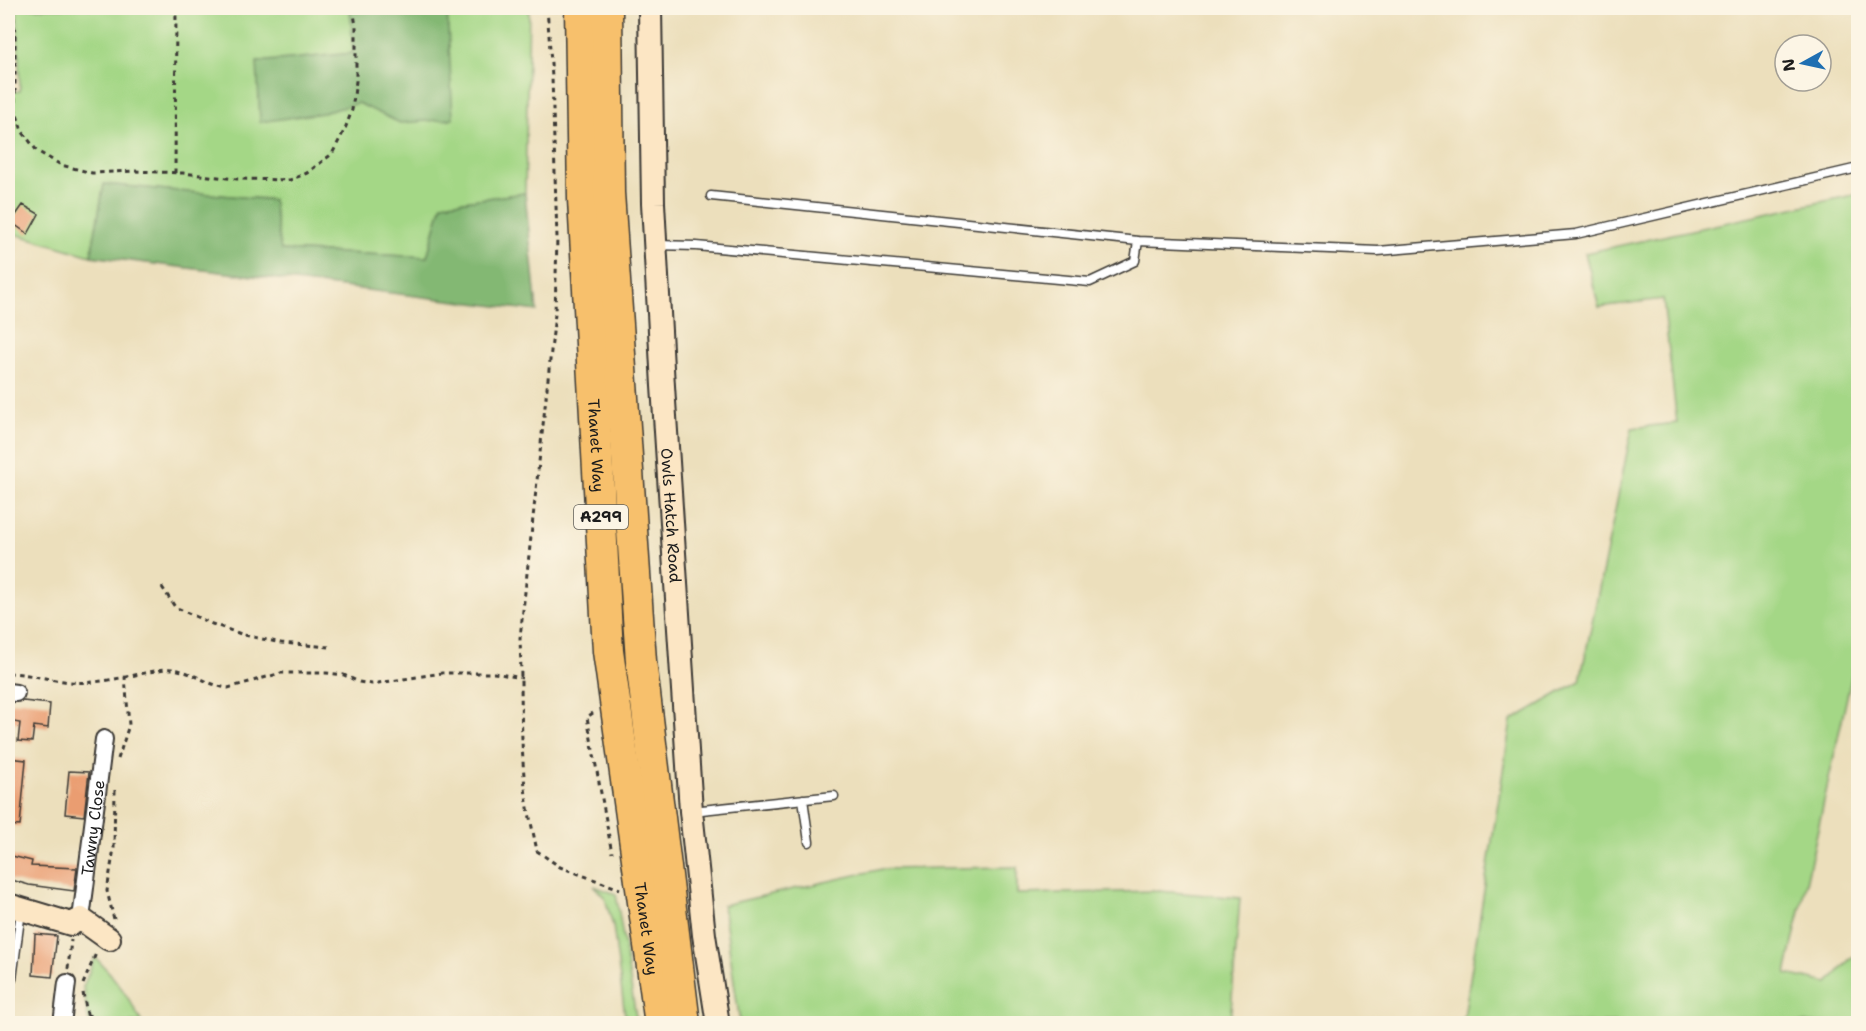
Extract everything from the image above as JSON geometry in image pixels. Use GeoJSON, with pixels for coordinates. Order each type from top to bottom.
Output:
{"type":"FeatureCollection","features":[{"type":"Feature","properties":{"kind":"highway","name":"Thanet Way"},"geometry":{"type":"LineString","coordinates":[[580,8],[583,199],[608,651],[660,1023]]}},
{"type":"Feature","properties":{"kind":"highway","name":"Thanet Way"},"geometry":{"type":"LineString","coordinates":[[607,8],[609,193],[640,662],[685,1023]]}},
{"type":"Feature","properties":{"kind":"street","name":"Owls Hatch Road"},"geometry":{"type":"LineString","coordinates":[[650,8],[655,244],[691,811],[704,935],[718,1023]]}},
{"type":"Feature","properties":{"kind":"street","name":"Tawny Close"},"geometry":{"type":"LineString","coordinates":[[76,927],[104,738]]}},
{"type":"Feature","properties":{"kind":"street"},"geometry":{"type":"LineString","coordinates":[[14,907],[71,924],[107,938]]}},
{"type":"Feature","properties":{"kind":"street"},"geometry":{"type":"LineString","coordinates":[[62,1023],[67,984]]}},
{"type":"Feature","properties":{"kind":"lane"},"geometry":{"type":"LineString","coordinates":[[711,196],[1138,241],[1378,251],[1576,234],[1858,168]]}},
{"type":"Feature","properties":{"kind":"lane"},"geometry":{"type":"LineString","coordinates":[[655,244],[1090,282],[1135,261],[1138,241]]}},
{"type":"Feature","properties":{"kind":"lane"},"geometry":{"type":"LineString","coordinates":[[691,811],[834,796]]}},
{"type":"Feature","properties":{"kind":"lane"},"geometry":{"type":"LineString","coordinates":[[803,799],[809,842]]}},
{"type":"Feature","properties":{"kind":"lane"},"geometry":{"type":"LineString","coordinates":[[12,979],[14,907]]}},
{"type":"Feature","properties":{"kind":"path"},"geometry":{"type":"LineString","coordinates":[[13,8],[15,108],[22,131],[38,151],[60,165],[92,173],[175,172],[237,179],[290,180],[307,173],[332,154],[352,110],[356,81],[356,26],[353,8]]}},
{"type":"Feature","properties":{"kind":"path"},"geometry":{"type":"LineString","coordinates":[[175,172],[176,8]]}},
{"type":"Feature","properties":{"kind":"path"},"geometry":{"type":"LineString","coordinates":[[547,8],[552,77],[556,238],[555,314],[520,638],[522,678],[520,710],[525,789],[537,851],[560,867],[621,890],[618,879]]}},
{"type":"Feature","properties":{"kind":"path"},"geometry":{"type":"LineString","coordinates":[[162,587],[175,606],[212,624],[281,644],[330,648]]}},
{"type":"Feature","properties":{"kind":"path"},"geometry":{"type":"LineString","coordinates":[[8,672],[29,673],[67,683],[95,682],[170,669],[196,675],[220,687],[228,688],[281,673],[344,675],[359,682],[372,684],[442,673],[494,673],[522,678]]}},
{"type":"Feature","properties":{"kind":"path"},"geometry":{"type":"LineString","coordinates":[[115,765],[122,754],[129,725],[126,677]]}},
{"type":"Feature","properties":{"kind":"path"},"geometry":{"type":"LineString","coordinates":[[593,713],[587,717],[613,857]]}},
{"type":"Feature","properties":{"kind":"path"},"geometry":{"type":"LineString","coordinates":[[88,1023],[82,987],[94,956],[107,938],[114,919],[107,891],[114,857],[115,785]]}},
{"type":"Feature","properties":{"kind":"path"},"geometry":{"type":"LineString","coordinates":[[67,984],[76,927]]}},
{"type":"Feature","properties":{"kind":"path"},"geometry":{"type":"LineString","coordinates":[[86,1014],[113,1023]]}},
{"type":"Feature","properties":{"kind":"green space"},"geometry":{"type":"Polygon","coordinates":[[[17,8],[529,8],[525,193],[442,204],[427,257],[280,250],[273,200],[104,184],[91,256],[8,232],[8,92],[20,91],[17,8]]]}},
{"type":"Feature","properties":{"kind":"green space"},"geometry":{"type":"Polygon","coordinates":[[[350,8],[447,8],[453,119],[400,123],[358,103],[323,113],[260,122],[257,62],[353,53],[350,8]]]}},
{"type":"Feature","properties":{"kind":"green space"},"geometry":{"type":"Polygon","coordinates":[[[104,184],[273,200],[281,250],[427,257],[442,204],[525,193],[537,311],[91,256],[104,184]]]}},
{"type":"Feature","properties":{"kind":"green space"},"geometry":{"type":"Polygon","coordinates":[[[1858,194],[1858,647],[1786,974],[1828,983],[1851,958],[1858,957],[1858,1023],[1463,1023],[1511,721],[1580,681],[1632,428],[1677,423],[1663,299],[1599,307],[1585,253],[1858,194]]]}},
{"type":"Feature","properties":{"kind":"green space"},"geometry":{"type":"Polygon","coordinates":[[[1017,867],[1017,894],[1159,891],[1240,898],[1230,1023],[740,1023],[723,905],[882,869],[1017,867]]]}},
{"type":"Feature","properties":{"kind":"green space"},"geometry":{"type":"Polygon","coordinates":[[[594,886],[616,894],[637,1023],[626,1023],[613,926],[605,898],[594,886]]]}},
{"type":"Feature","properties":{"kind":"green space"},"geometry":{"type":"Polygon","coordinates":[[[95,957],[121,988],[142,1023],[89,1023],[83,987],[95,957]]]}},
{"type":"Feature","properties":{"kind":"building"},"geometry":{"type":"Polygon","coordinates":[[[23,205],[39,214],[28,234],[11,222],[23,205]]]}},
{"type":"Feature","properties":{"kind":"building"},"geometry":{"type":"Polygon","coordinates":[[[23,701],[50,704],[48,728],[34,726],[32,742],[18,741],[20,723],[8,721],[10,703],[23,701]]]}},
{"type":"Feature","properties":{"kind":"building"},"geometry":{"type":"Polygon","coordinates":[[[8,758],[26,760],[20,826],[8,825],[8,758]]]}},
{"type":"Feature","properties":{"kind":"building"},"geometry":{"type":"Polygon","coordinates":[[[69,771],[89,772],[84,816],[65,814],[69,771]]]}},
{"type":"Feature","properties":{"kind":"building"},"geometry":{"type":"Polygon","coordinates":[[[8,855],[32,861],[31,866],[77,868],[74,891],[29,885],[8,879],[8,855]]]}},
{"type":"Feature","properties":{"kind":"building"},"geometry":{"type":"Polygon","coordinates":[[[35,934],[57,936],[52,977],[33,975],[35,934]]]}}]}
